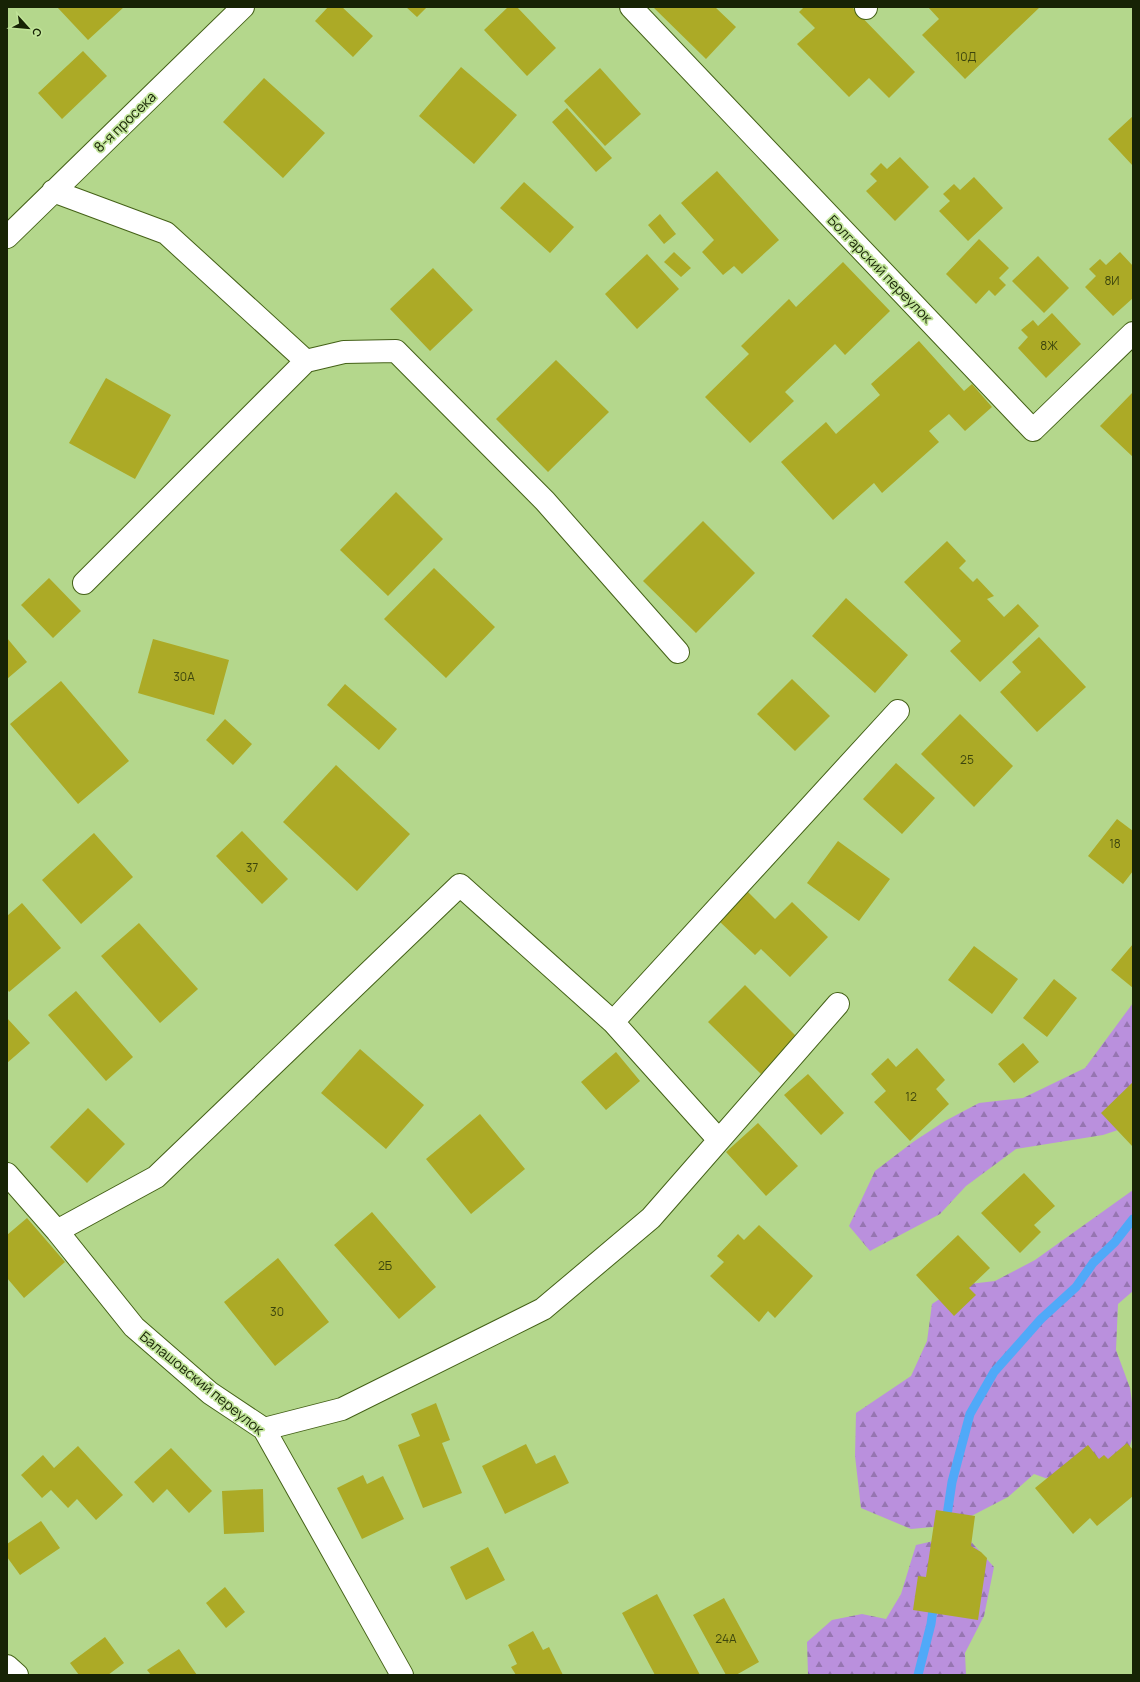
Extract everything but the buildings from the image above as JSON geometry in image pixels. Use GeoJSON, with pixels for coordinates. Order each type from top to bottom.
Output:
{"type":"FeatureCollection","features":[{"type":"Feature","properties":{"kind":"street","name":"8-я просека"},"geometry":{"type":"LineString","coordinates":[[7,237],[243,7]]}},
{"type":"Feature","properties":{"kind":"street","name":"Болгарский переулок"},"geometry":{"type":"LineString","coordinates":[[631,7],[1034,430],[1133,333]]}},
{"type":"Feature","properties":{"kind":"street"},"geometry":{"type":"LineString","coordinates":[[53,191],[166,233],[306,361]]}},
{"type":"Feature","properties":{"kind":"street"},"geometry":{"type":"LineString","coordinates":[[84,584],[306,361],[344,352],[396,351],[545,501],[678,652]]}},
{"type":"Feature","properties":{"kind":"street"},"geometry":{"type":"LineString","coordinates":[[613,1022],[898,711]]}},
{"type":"Feature","properties":{"kind":"street"},"geometry":{"type":"LineString","coordinates":[[57,1231],[156,1177],[460,885],[613,1022],[718,1139]]}},
{"type":"Feature","properties":{"kind":"street"},"geometry":{"type":"LineString","coordinates":[[264,1429],[342,1409],[543,1309],[651,1218],[718,1139],[838,1004]]}},
{"type":"Feature","properties":{"kind":"street","name":"Балашовский переулок"},"geometry":{"type":"LineString","coordinates":[[7,1174],[57,1231],[134,1327],[210,1393],[264,1429],[402,1675]]}},
{"type":"Feature","properties":{"kind":"street"},"geometry":{"type":"LineString","coordinates":[[7,1666],[17,1675]]}},
{"type":"Feature","properties":{"kind":"green space"},"geometry":{"type":"Polygon","coordinates":[[[1133,1003],[1133,1125],[1103,1135],[1016,1149],[966,1186],[940,1214],[870,1251],[849,1226],[875,1171],[913,1142],[945,1121],[979,1103],[1023,1098],[1085,1068],[1133,1003]]]}},
{"type":"Feature","properties":{"kind":"green space"},"geometry":{"type":"Polygon","coordinates":[[[1133,1190],[1133,1291],[1118,1304],[1116,1350],[1130,1388],[1133,1410],[1133,1435],[1124,1468],[1087,1493],[1034,1474],[1008,1497],[954,1525],[911,1529],[861,1508],[855,1456],[856,1413],[911,1376],[927,1341],[932,1304],[961,1285],[995,1281],[1035,1260],[1133,1190]]]}},
{"type":"Feature","properties":{"kind":"green space"},"geometry":{"type":"Polygon","coordinates":[[[964,1534],[994,1567],[984,1616],[965,1653],[966,1675],[808,1675],[807,1642],[832,1620],[862,1614],[886,1619],[901,1594],[916,1545],[964,1534]]]}},
{"type":"Feature","properties":{"kind":"waterway"},"geometry":{"type":"LineString","coordinates":[[946,1522],[952,1482],[970,1414],[994,1372],[1041,1319],[1076,1287],[1093,1263],[1115,1242],[1133,1219]]}},
{"type":"Feature","properties":{"kind":"waterway"},"geometry":{"type":"LineString","coordinates":[[918,1675],[931,1624],[934,1602]]}}]}
